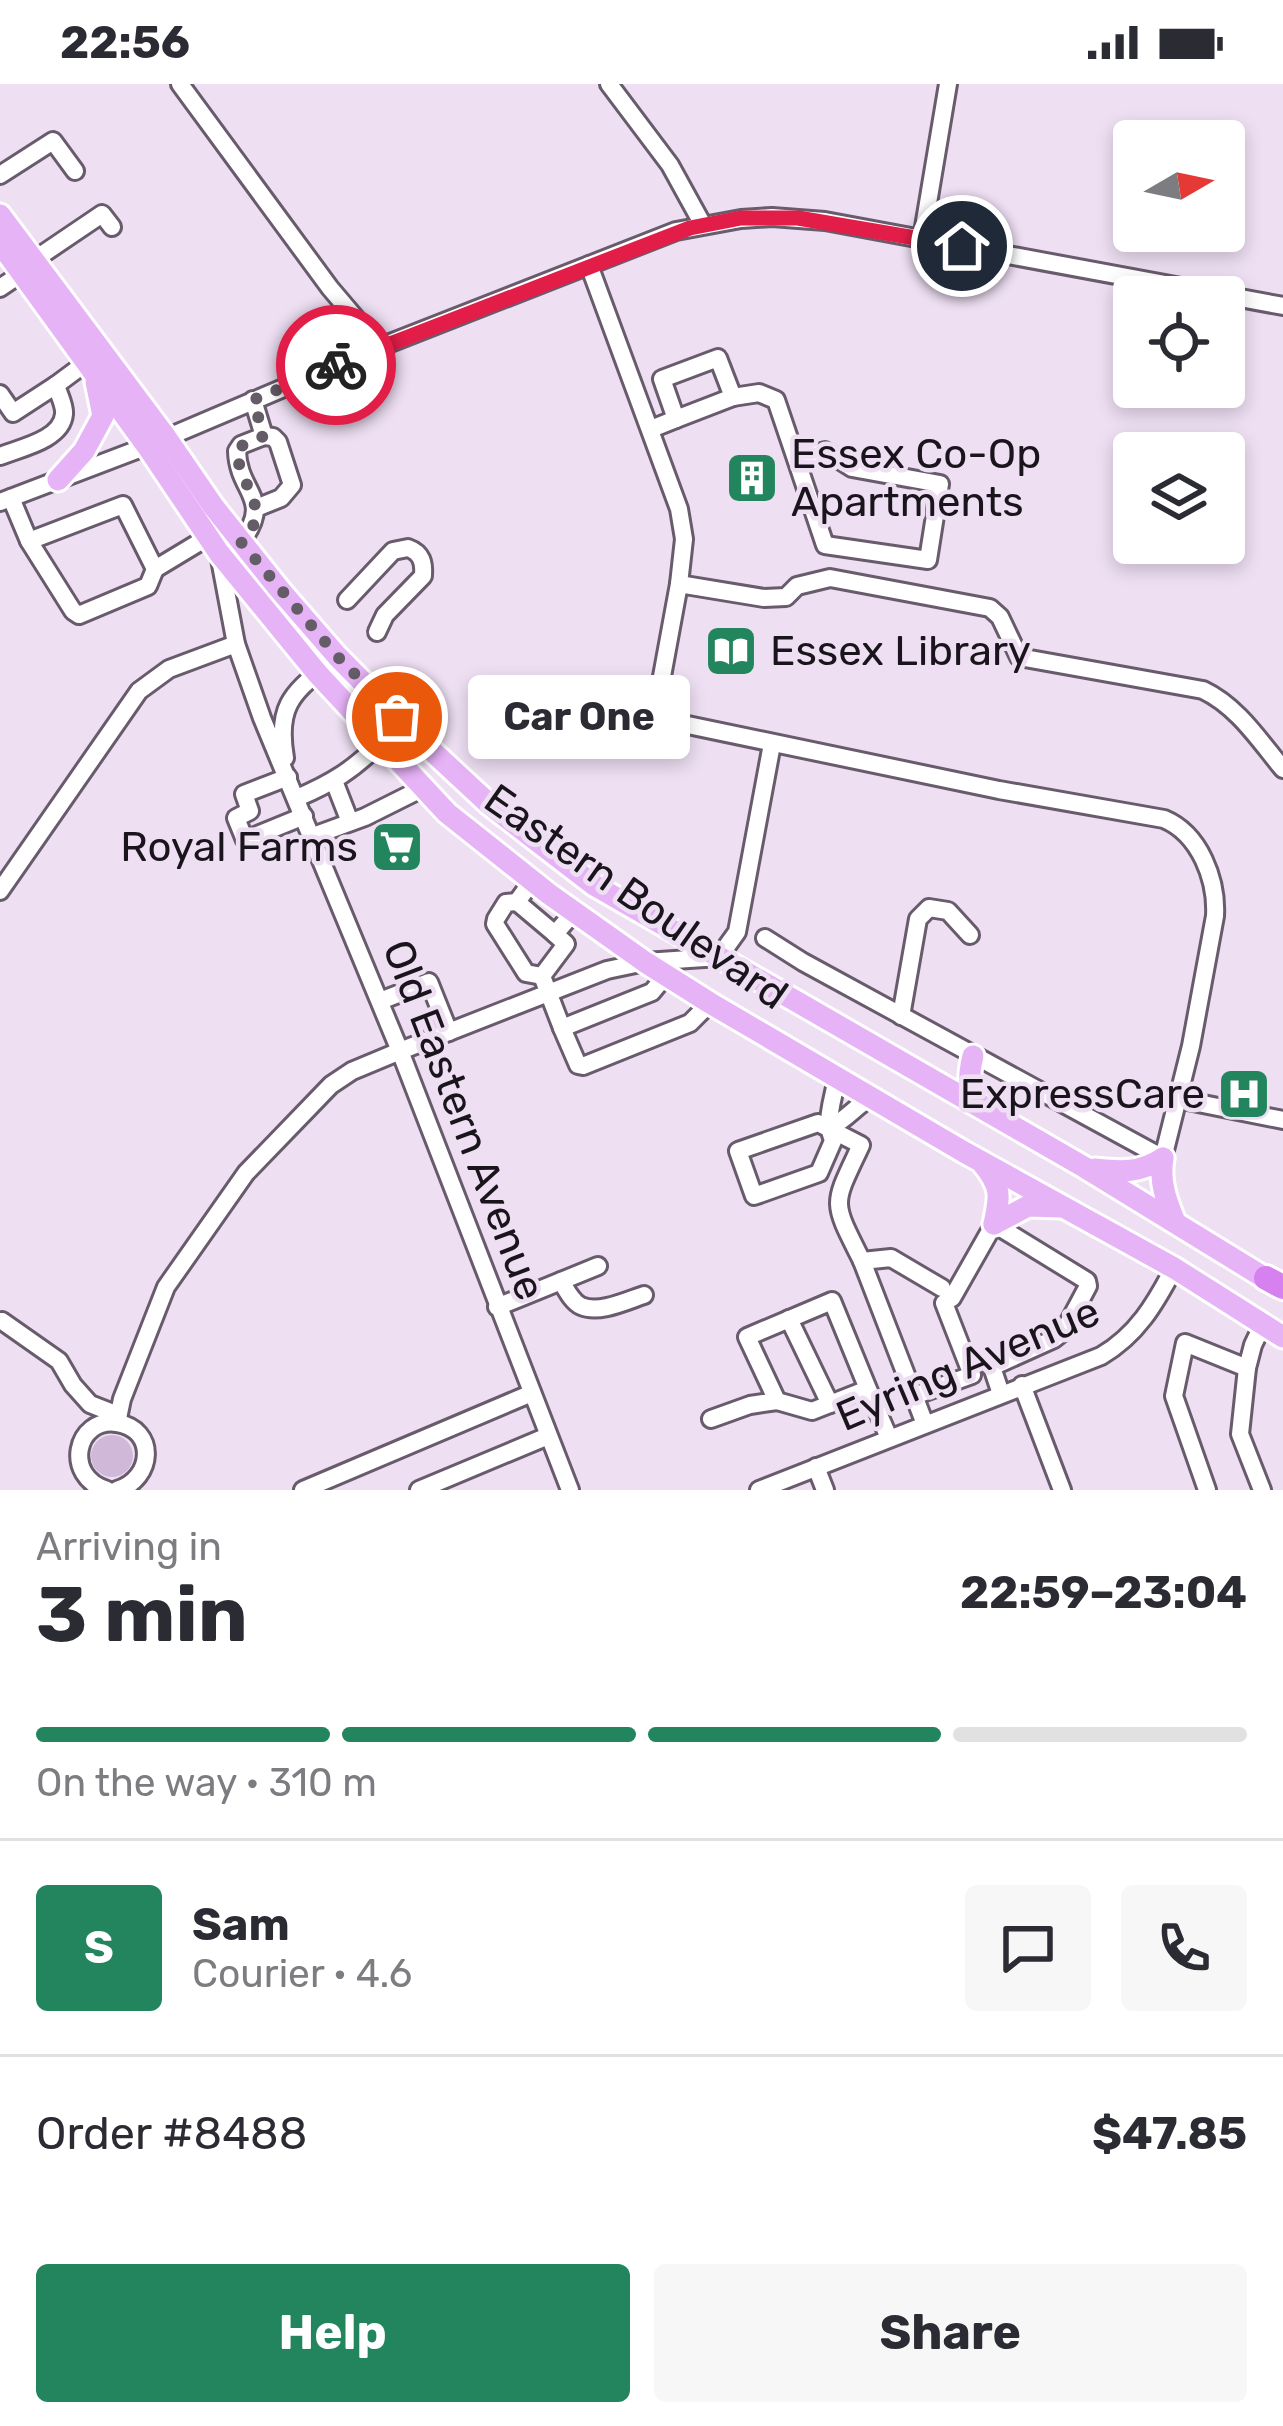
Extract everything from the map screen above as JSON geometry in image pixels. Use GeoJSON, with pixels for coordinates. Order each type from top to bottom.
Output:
{"type":"FeatureCollection","features":[{"type":"Feature","properties":{"kind":"main road","name":"Eastern Boulevard"},"geometry":{"type":"LineString","coordinates":[[0,215],[90,366],[337,656],[489,804],[594,886],[1084,1167],[1278,1285]]}},
{"type":"Feature","properties":{"kind":"main road","name":"Eastern Boulevard"},"geometry":{"type":"LineString","coordinates":[[0,243],[28,267],[156,441],[214,545],[317,673],[448,813],[574,912],[710,1003],[981,1162],[1174,1268],[1283,1337]]}},
{"type":"Feature","properties":{"kind":"main road"},"geometry":{"type":"LineString","coordinates":[[58,480],[83,451],[103,416],[90,366]]}},
{"type":"Feature","properties":{"kind":"main road"},"geometry":{"type":"LineString","coordinates":[[973,1055],[969,1084],[974,1098],[987,1111]]}},
{"type":"Feature","properties":{"kind":"main road"},"geometry":{"type":"LineString","coordinates":[[1084,1167],[1128,1172],[1148,1168],[1163,1158]]}},
{"type":"Feature","properties":{"kind":"main road"},"geometry":{"type":"LineString","coordinates":[[1163,1158],[1163,1193],[1175,1222]]}},
{"type":"Feature","properties":{"kind":"main road"},"geometry":{"type":"LineString","coordinates":[[981,1162],[999,1190],[994,1224]]}},
{"type":"Feature","properties":{"kind":"main road"},"geometry":{"type":"LineString","coordinates":[[994,1224],[1028,1206],[1065,1207]]}},
{"type":"Feature","properties":{"kind":"street"},"geometry":{"type":"LineString","coordinates":[[181,84],[330,288],[380,347]]}},
{"type":"Feature","properties":{"kind":"street"},"geometry":{"type":"LineString","coordinates":[[609,84],[670,165],[703,225]]}},
{"type":"Feature","properties":{"kind":"street"},"geometry":{"type":"LineString","coordinates":[[922,239],[948,84]]}},
{"type":"Feature","properties":{"kind":"street"},"geometry":{"type":"LineString","coordinates":[[0,175],[52,141],[75,171]]}},
{"type":"Feature","properties":{"kind":"street"},"geometry":{"type":"LineString","coordinates":[[0,288],[102,214],[112,227]]}},
{"type":"Feature","properties":{"kind":"street"},"geometry":{"type":"LineString","coordinates":[[214,545],[155,569],[148,586],[79,615],[5,500],[676,231],[741,218],[798,218],[1283,306]]}},
{"type":"Feature","properties":{"kind":"street"},"geometry":{"type":"LineString","coordinates":[[589,265],[680,509],[684,539],[680,584],[656,709],[659,719],[999,790],[1164,819],[1182,828],[1207,866],[1216,907],[1191,1046],[1163,1158],[765,938]]}},
{"type":"Feature","properties":{"kind":"street"},"geometry":{"type":"LineString","coordinates":[[676,419],[662,379],[718,358],[733,397]]}},
{"type":"Feature","properties":{"kind":"street"},"geometry":{"type":"LineString","coordinates":[[0,394],[13,413],[90,366]]}},
{"type":"Feature","properties":{"kind":"street"},"geometry":{"type":"LineString","coordinates":[[0,456],[47,438],[59,427],[65,412],[56,385]]}},
{"type":"Feature","properties":{"kind":"street"},"geometry":{"type":"LineString","coordinates":[[651,429],[733,397],[759,392],[776,400],[796,459],[825,544],[928,560],[940,484],[852,468],[825,451],[796,459]]}},
{"type":"Feature","properties":{"kind":"street"},"geometry":{"type":"LineString","coordinates":[[253,400],[264,436]]}},
{"type":"Feature","properties":{"kind":"street"},"geometry":{"type":"LineString","coordinates":[[241,542],[255,523],[256,508],[236,456],[241,445],[273,437],[292,485],[281,498],[256,508]]}},
{"type":"Feature","properties":{"kind":"street"},"geometry":{"type":"LineString","coordinates":[[28,541],[123,505],[155,569]]}},
{"type":"Feature","properties":{"kind":"street","name":"Old Eastern Avenue"},"geometry":{"type":"LineString","coordinates":[[214,545],[236,644],[262,718],[380,1000],[570,1490]]}},
{"type":"Feature","properties":{"kind":"street"},"geometry":{"type":"LineString","coordinates":[[347,600],[393,551],[408,548],[421,557],[423,576],[385,615],[377,632]]}},
{"type":"Feature","properties":{"kind":"street"},"geometry":{"type":"LineString","coordinates":[[680,584],[764,598],[786,597],[796,586],[830,578],[990,608],[1000,617],[1019,657],[1216,696],[1283,769]]}},
{"type":"Feature","properties":{"kind":"street"},"geometry":{"type":"LineString","coordinates":[[1,888],[139,691],[169,669],[236,644]]}},
{"type":"Feature","properties":{"kind":"street","name":"Old Eastern Avenue"},"geometry":{"type":"LineString","coordinates":[[288,777],[282,719],[294,694],[337,656]]}},
{"type":"Feature","properties":{"kind":"street"},"geometry":{"type":"LineString","coordinates":[[288,777],[244,794],[250,811],[236,818],[245,840],[354,769],[380,742]]}},
{"type":"Feature","properties":{"kind":"street"},"geometry":{"type":"LineString","coordinates":[[118,1419],[166,1287],[246,1173],[331,1084],[546,984],[645,962],[719,956],[737,932],[772,744]]}},
{"type":"Feature","properties":{"kind":"street"},"geometry":{"type":"LineString","coordinates":[[334,782],[350,822]]}},
{"type":"Feature","properties":{"kind":"street"},"geometry":{"type":"LineString","coordinates":[[313,836],[423,788]]}},
{"type":"Feature","properties":{"kind":"street"},"geometry":{"type":"LineString","coordinates":[[517,902],[532,881]]}},
{"type":"Feature","properties":{"kind":"street"},"geometry":{"type":"LineString","coordinates":[[546,984],[566,944],[517,902],[506,903],[495,924],[526,973],[546,984],[578,1065],[690,1023],[710,1003]]}},
{"type":"Feature","properties":{"kind":"street"},"geometry":{"type":"LineString","coordinates":[[901,1016],[922,912],[929,908],[948,911],[970,935]]}},
{"type":"Feature","properties":{"kind":"street"},"geometry":{"type":"LineString","coordinates":[[555,934],[574,912]]}},
{"type":"Feature","properties":{"kind":"street"},"geometry":{"type":"LineString","coordinates":[[562,1028],[652,992],[666,975]]}},
{"type":"Feature","properties":{"kind":"street"},"geometry":{"type":"LineString","coordinates":[[380,1000],[428,982],[449,1032]]}},
{"type":"Feature","properties":{"kind":"street"},"geometry":{"type":"LineString","coordinates":[[837,1078],[828,1114],[829,1128],[833,1141],[819,1173],[754,1196],[738,1151],[818,1123],[829,1128],[861,1145],[837,1196],[838,1213],[862,1261],[925,1424]]}},
{"type":"Feature","properties":{"kind":"street"},"geometry":{"type":"LineString","coordinates":[[829,1128],[871,1097]]}},
{"type":"Feature","properties":{"kind":"street"},"geometry":{"type":"LineString","coordinates":[[1178,1099],[1283,1120]]}},
{"type":"Feature","properties":{"kind":"street"},"geometry":{"type":"LineString","coordinates":[[914,1396],[972,1375],[944,1303],[952,1298],[994,1224],[1087,1281],[1088,1286],[1064,1331],[1054,1340],[994,1366],[1001,1394]]}},
{"type":"Feature","properties":{"kind":"street"},"geometry":{"type":"LineString","coordinates":[[862,1261],[891,1258],[942,1288]]}},
{"type":"Feature","properties":{"kind":"street"},"geometry":{"type":"LineString","coordinates":[[497,1307],[598,1266]]}},
{"type":"Feature","properties":{"kind":"street","name":"Eyring Avenue"},"geometry":{"type":"LineString","coordinates":[[759,1490],[1100,1356],[1127,1339],[1174,1268]]}},
{"type":"Feature","properties":{"kind":"street"},"geometry":{"type":"LineString","coordinates":[[561,1281],[584,1308],[609,1307],[644,1295]]}},
{"type":"Feature","properties":{"kind":"street"},"geometry":{"type":"LineString","coordinates":[[777,1401],[747,1337],[832,1301],[889,1438]]}},
{"type":"Feature","properties":{"kind":"street"},"geometry":{"type":"LineString","coordinates":[[789,1319],[830,1404]]}},
{"type":"Feature","properties":{"kind":"street"},"geometry":{"type":"LineString","coordinates":[[2,1322],[58,1361],[90,1404],[137,1433],[146,1454],[140,1476],[118,1490]]}},
{"type":"Feature","properties":{"kind":"street"},"geometry":{"type":"LineString","coordinates":[[1262,1490],[1240,1434],[1247,1368],[1263,1324]]}},
{"type":"Feature","properties":{"kind":"street"},"geometry":{"type":"LineString","coordinates":[[1207,1490],[1174,1396],[1185,1343],[1247,1368]]}},
{"type":"Feature","properties":{"kind":"street"},"geometry":{"type":"LineString","coordinates":[[1022,1385],[1062,1490]]}},
{"type":"Feature","properties":{"kind":"street"},"geometry":{"type":"LineString","coordinates":[[711,1419],[777,1401],[812,1411],[868,1389]]}},
{"type":"Feature","properties":{"kind":"street"},"geometry":{"type":"LineString","coordinates":[[303,1490],[532,1393]]}},
{"type":"Feature","properties":{"kind":"street"},"geometry":{"type":"LineString","coordinates":[[107,1490],[84,1475],[79,1454],[87,1434],[118,1419]]}},
{"type":"Feature","properties":{"kind":"street"},"geometry":{"type":"LineString","coordinates":[[419,1490],[548,1436]]}},
{"type":"Feature","properties":{"kind":"street"},"geometry":{"type":"LineString","coordinates":[[816,1467],[825,1490]]}},
{"type":"Feature","properties":{"kind":"shaded area"},"geometry":{"type":"Polygon","coordinates":[[[112,1435],[127,1441],[133,1456],[127,1471],[112,1477],[97,1471],[91,1456],[97,1441],[112,1435]]]}},
{"type":"Feature","properties":{"kind":"way so far"},"geometry":{"type":"LineString","coordinates":[[336,365],[253,400],[264,436],[237,451],[256,508],[255,523],[241,542],[337,656],[397,717]]}},
{"type":"Feature","properties":{"kind":"place","name":"Essex Co-Op Apartments"},"geometry":{"type":"Point","coordinates":[752,478]}},
{"type":"Feature","properties":{"kind":"place","name":"Essex Library"},"geometry":{"type":"Point","coordinates":[731,651]}},
{"type":"Feature","properties":{"kind":"place","name":"Car One"},"geometry":{"type":"Point","coordinates":[397,717]}},
{"type":"Feature","properties":{"kind":"place","name":"Royal Farms"},"geometry":{"type":"Point","coordinates":[397,847]}},
{"type":"Feature","properties":{"kind":"place","name":"ExpressCare"},"geometry":{"type":"Point","coordinates":[1244,1094]}},
{"type":"Feature","properties":{"kind":"route"},"geometry":{"type":"LineString","coordinates":[[336,365],[676,231],[741,218],[825,221],[962,246]]}}]}
